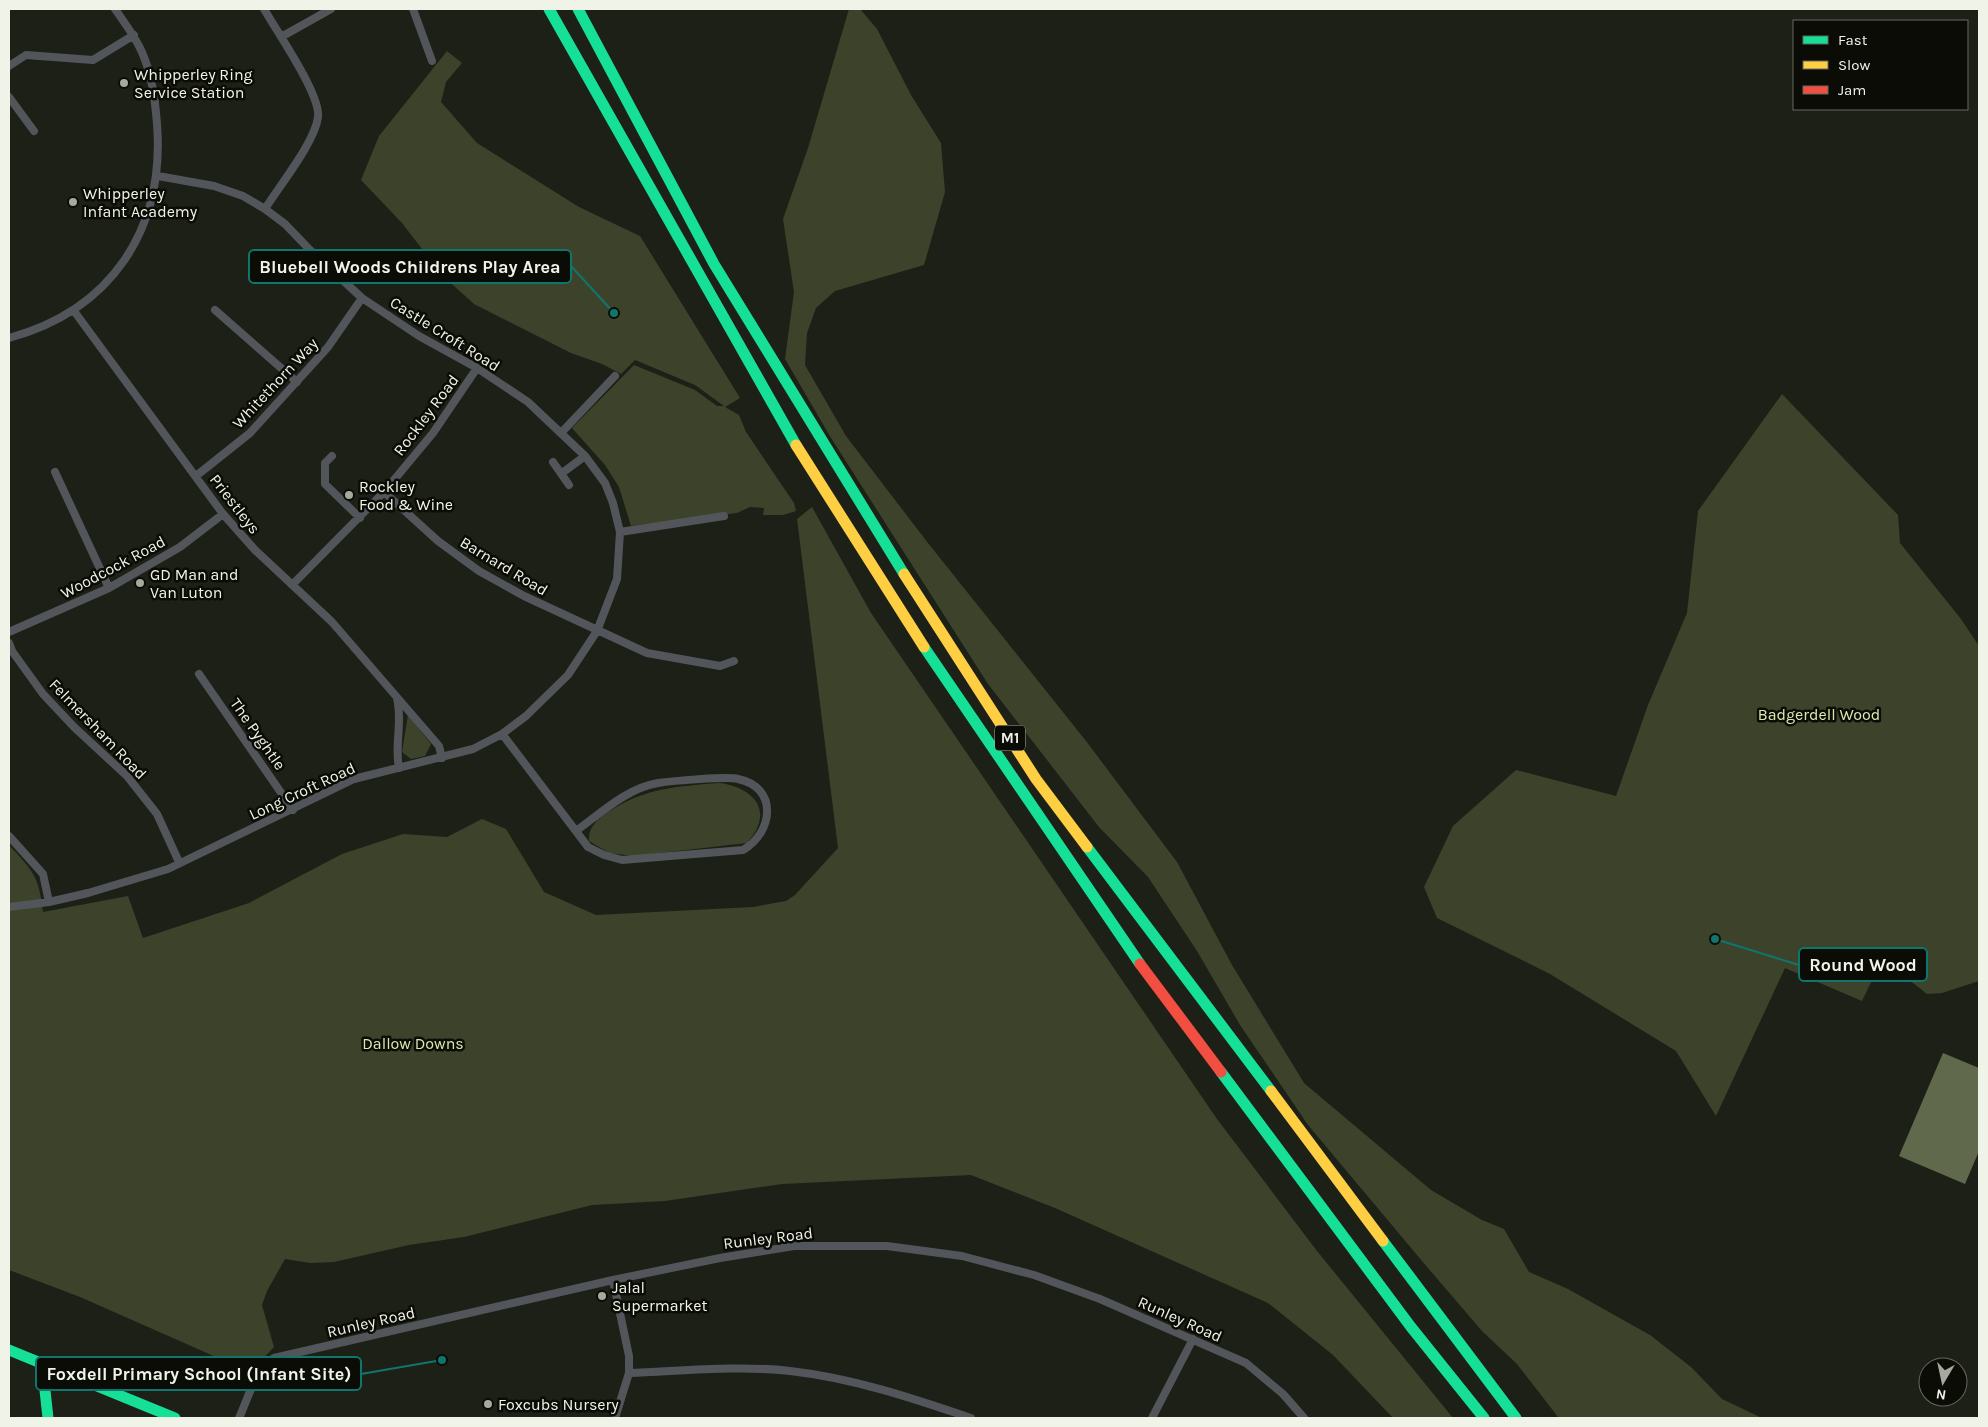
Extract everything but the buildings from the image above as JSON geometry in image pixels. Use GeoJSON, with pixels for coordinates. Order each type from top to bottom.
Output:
{"type":"FeatureCollection","features":[{"type":"Feature","properties":{"kind":"main road","name":"M1"},"geometry":{"type":"LineString","coordinates":[[549,9],[786,430],[950,688],[1120,937],[1411,1327],[1484,1418]]}},
{"type":"Feature","properties":{"kind":"main road","name":"M1"},"geometry":{"type":"LineString","coordinates":[[578,9],[714,264],[872,524],[1036,779],[1516,1418]]}},
{"type":"Feature","properties":{"kind":"main road"},"geometry":{"type":"LineString","coordinates":[[9,1350],[175,1418]]}},
{"type":"Feature","properties":{"kind":"main road"},"geometry":{"type":"LineString","coordinates":[[42,1363],[48,1418]]}},
{"type":"Feature","properties":{"kind":"street"},"geometry":{"type":"LineString","coordinates":[[9,338],[38,330],[74,311],[113,277],[144,227],[158,176],[158,136],[152,80],[134,35],[115,9]]}},
{"type":"Feature","properties":{"kind":"street"},"geometry":{"type":"LineString","coordinates":[[264,9],[316,97],[319,115],[313,134],[265,208]]}},
{"type":"Feature","properties":{"kind":"street"},"geometry":{"type":"LineString","coordinates":[[280,37],[332,9]]}},
{"type":"Feature","properties":{"kind":"street"},"geometry":{"type":"LineString","coordinates":[[412,9],[432,61]]}},
{"type":"Feature","properties":{"kind":"street"},"geometry":{"type":"LineString","coordinates":[[9,66],[26,55],[93,60],[134,35]]}},
{"type":"Feature","properties":{"kind":"street"},"geometry":{"type":"LineString","coordinates":[[9,97],[34,130]]}},
{"type":"Feature","properties":{"kind":"street","name":"Castle Croft Road"},"geometry":{"type":"LineString","coordinates":[[158,176],[214,186],[243,196],[265,208],[362,298],[418,336],[477,368],[528,402],[561,432],[584,456],[605,483],[614,503],[620,532],[617,579],[597,631]]}},
{"type":"Feature","properties":{"kind":"street","name":"Whitethorn Way"},"geometry":{"type":"LineString","coordinates":[[196,476],[250,433],[328,346],[362,298]]}},
{"type":"Feature","properties":{"kind":"street"},"geometry":{"type":"LineString","coordinates":[[215,310],[297,382]]}},
{"type":"Feature","properties":{"kind":"street","name":"Priestleys"},"geometry":{"type":"LineString","coordinates":[[74,311],[223,514],[255,550],[332,622],[439,746],[442,758]]}},
{"type":"Feature","properties":{"kind":"street","name":"Rockley Road"},"geometry":{"type":"LineString","coordinates":[[292,585],[384,492],[433,433],[477,368]]}},
{"type":"Feature","properties":{"kind":"street"},"geometry":{"type":"LineString","coordinates":[[561,432],[615,376]]}},
{"type":"Feature","properties":{"kind":"street"},"geometry":{"type":"LineString","coordinates":[[332,456],[326,463],[325,484],[360,518]]}},
{"type":"Feature","properties":{"kind":"street"},"geometry":{"type":"LineString","coordinates":[[562,473],[584,456]]}},
{"type":"Feature","properties":{"kind":"street"},"geometry":{"type":"LineString","coordinates":[[553,462],[569,485]]}},
{"type":"Feature","properties":{"kind":"street"},"geometry":{"type":"LineString","coordinates":[[55,472],[109,588]]}},
{"type":"Feature","properties":{"kind":"street","name":"Barnard Road"},"geometry":{"type":"LineString","coordinates":[[384,492],[432,537],[479,571],[524,596],[647,654],[720,666],[734,661]]}},
{"type":"Feature","properties":{"kind":"street","name":"Woodcock Road"},"geometry":{"type":"LineString","coordinates":[[9,632],[109,588],[180,548],[223,514]]}},
{"type":"Feature","properties":{"kind":"street"},"geometry":{"type":"LineString","coordinates":[[620,532],[724,516]]}},
{"type":"Feature","properties":{"kind":"street","name":"Long Croft Road"},"geometry":{"type":"LineString","coordinates":[[9,907],[48,902],[121,885],[168,869],[179,862],[191,859],[354,779],[473,749],[502,734],[526,716],[568,675],[597,631]]}},
{"type":"Feature","properties":{"kind":"street","name":"Felmersham Road"},"geometry":{"type":"LineString","coordinates":[[9,643],[12,651],[43,694],[74,727],[128,776],[157,814],[179,862]]}},
{"type":"Feature","properties":{"kind":"street","name":"The Pyghtle"},"geometry":{"type":"LineString","coordinates":[[198,674],[293,810]]}},
{"type":"Feature","properties":{"kind":"street"},"geometry":{"type":"LineString","coordinates":[[397,696],[401,715],[396,755],[399,768]]}},
{"type":"Feature","properties":{"kind":"street"},"geometry":{"type":"LineString","coordinates":[[502,734],[588,847],[604,855],[622,860],[743,850],[754,844],[766,828],[768,811],[763,796],[753,785],[738,778],[657,783],[631,793],[576,830]]}},
{"type":"Feature","properties":{"kind":"street"},"geometry":{"type":"LineString","coordinates":[[9,836],[43,874],[48,902]]}},
{"type":"Feature","properties":{"kind":"street","name":"Runley Road"},"geometry":{"type":"LineString","coordinates":[[240,1418],[259,1374],[266,1363],[274,1358],[613,1280],[720,1258],[794,1246],[886,1246],[962,1256],[1034,1274],[1100,1299],[1246,1363],[1283,1394],[1304,1418]]}},
{"type":"Feature","properties":{"kind":"street"},"geometry":{"type":"LineString","coordinates":[[613,1280],[629,1356],[629,1373],[615,1418]]}},
{"type":"Feature","properties":{"kind":"street"},"geometry":{"type":"LineString","coordinates":[[1152,1418],[1193,1339]]}},
{"type":"Feature","properties":{"kind":"street"},"geometry":{"type":"LineString","coordinates":[[629,1373],[736,1368],[790,1371],[885,1390],[971,1418]]}},
{"type":"Feature","properties":{"kind":"green space"},"geometry":{"type":"Polygon","coordinates":[[[849,9],[860,9],[877,29],[911,95],[941,143],[945,192],[924,265],[835,291],[816,308],[807,333],[805,365],[846,436],[928,543],[1086,741],[1177,862],[1232,965],[1304,1083],[1431,1190],[1482,1220],[1504,1229],[1529,1272],[1568,1289],[1650,1335],[1691,1367],[1722,1399],[1762,1418],[1558,1417],[1517,1364],[1482,1331],[1308,1125],[1240,1025],[1197,951],[1148,877],[1099,827],[988,684],[831,438],[785,359],[794,292],[783,219],[808,148],[849,9]]]}},
{"type":"Feature","properties":{"kind":"green space"},"geometry":{"type":"Polygon","coordinates":[[[447,51],[462,63],[446,82],[441,102],[477,143],[579,207],[640,236],[740,398],[725,407],[739,415],[746,432],[794,503],[796,511],[783,515],[763,515],[764,508],[750,507],[737,513],[631,526],[619,487],[605,465],[572,428],[634,365],[695,390],[717,406],[724,406],[695,385],[635,360],[621,374],[602,364],[571,353],[474,304],[443,276],[402,223],[361,180],[379,136],[447,51]]]}},
{"type":"Feature","properties":{"kind":"green space","name":"Badgerdell Wood"},"geometry":{"type":"Polygon","coordinates":[[[1782,394],[1898,515],[1900,543],[1961,619],[1979,646],[1979,981],[1942,993],[1927,994],[1898,974],[1877,970],[1862,1001],[1785,968],[1716,1116],[1676,1051],[1550,974],[1437,918],[1424,887],[1453,826],[1516,770],[1616,796],[1648,705],[1687,613],[1698,511],[1782,394]]]}},
{"type":"Feature","properties":{"kind":"green space","name":"Dallow Downs"},"geometry":{"type":"Polygon","coordinates":[[[812,507],[871,613],[1217,1119],[1317,1251],[1453,1418],[1393,1418],[1333,1355],[1268,1303],[1055,1208],[971,1175],[782,1184],[665,1201],[592,1205],[464,1237],[409,1245],[334,1262],[310,1263],[285,1259],[267,1291],[262,1305],[274,1347],[250,1372],[80,1297],[9,1270],[9,845],[34,875],[43,912],[128,896],[143,938],[249,903],[342,854],[403,834],[447,837],[482,819],[506,829],[544,892],[596,915],[753,907],[786,901],[795,895],[838,848],[797,519],[812,507]]]}},
{"type":"Feature","properties":{"kind":"green space"},"geometry":{"type":"Polygon","coordinates":[[[408,715],[431,744],[425,756],[411,759],[402,752],[408,715]]]}},
{"type":"Feature","properties":{"kind":"green space"},"geometry":{"type":"Polygon","coordinates":[[[720,783],[744,791],[756,801],[760,817],[755,833],[747,843],[633,856],[609,853],[589,841],[590,831],[598,820],[623,803],[636,797],[663,789],[720,783]]]}},
{"type":"Feature","properties":{"kind":"shaded area"},"geometry":{"type":"Polygon","coordinates":[[[1943,1053],[1979,1068],[1979,1151],[1965,1184],[1899,1156],[1943,1053]]]}},
{"type":"Feature","properties":{"kind":"traffic: fast"},"geometry":{"type":"LineString","coordinates":[[549,9],[796,445]]}},
{"type":"Feature","properties":{"kind":"traffic: fast"},"geometry":{"type":"LineString","coordinates":[[578,9],[714,264],[904,574]]}},
{"type":"Feature","properties":{"kind":"traffic: fast"},"geometry":{"type":"LineString","coordinates":[[924,647],[1140,964]]}},
{"type":"Feature","properties":{"kind":"traffic: fast"},"geometry":{"type":"LineString","coordinates":[[1087,847],[1271,1091]]}},
{"type":"Feature","properties":{"kind":"traffic: fast"},"geometry":{"type":"LineString","coordinates":[[1221,1072],[1411,1327],[1484,1418]]}},
{"type":"Feature","properties":{"kind":"traffic: fast"},"geometry":{"type":"LineString","coordinates":[[1383,1241],[1516,1418]]}},
{"type":"Feature","properties":{"kind":"traffic: fast"},"geometry":{"type":"LineString","coordinates":[[9,1350],[175,1418]]}},
{"type":"Feature","properties":{"kind":"traffic: fast"},"geometry":{"type":"LineString","coordinates":[[42,1363],[48,1418]]}},
{"type":"Feature","properties":{"kind":"traffic: slow"},"geometry":{"type":"LineString","coordinates":[[796,445],[924,647]]}},
{"type":"Feature","properties":{"kind":"traffic: slow"},"geometry":{"type":"LineString","coordinates":[[904,574],[1036,779],[1087,847]]}},
{"type":"Feature","properties":{"kind":"traffic: slow"},"geometry":{"type":"LineString","coordinates":[[1271,1091],[1383,1241]]}},
{"type":"Feature","properties":{"kind":"traffic: jam"},"geometry":{"type":"LineString","coordinates":[[1140,964],[1221,1072]]}},
{"type":"Feature","properties":{"kind":"place","name":"Whipperley Ring Service Station"},"geometry":{"type":"Point","coordinates":[124,83]}},
{"type":"Feature","properties":{"kind":"place","name":"Whipperley Infant Academy"},"geometry":{"type":"Point","coordinates":[73,202]}},
{"type":"Feature","properties":{"kind":"place","name":"Bluebell Woods Childrens Play Area"},"geometry":{"type":"Point","coordinates":[614,313]}},
{"type":"Feature","properties":{"kind":"place","name":"Rockley Food & Wine"},"geometry":{"type":"Point","coordinates":[349,495]}},
{"type":"Feature","properties":{"kind":"place","name":"GD Man and Van Luton"},"geometry":{"type":"Point","coordinates":[140,583]}},
{"type":"Feature","properties":{"kind":"place","name":"Round Wood"},"geometry":{"type":"Point","coordinates":[1715,939]}},
{"type":"Feature","properties":{"kind":"place","name":"Jalal Supermarket"},"geometry":{"type":"Point","coordinates":[602,1296]}},
{"type":"Feature","properties":{"kind":"place","name":"Foxdell Primary School (Infant Site)"},"geometry":{"type":"Point","coordinates":[442,1360]}},
{"type":"Feature","properties":{"kind":"place","name":"Foxcubs Nursery"},"geometry":{"type":"Point","coordinates":[488,1404]}}]}
